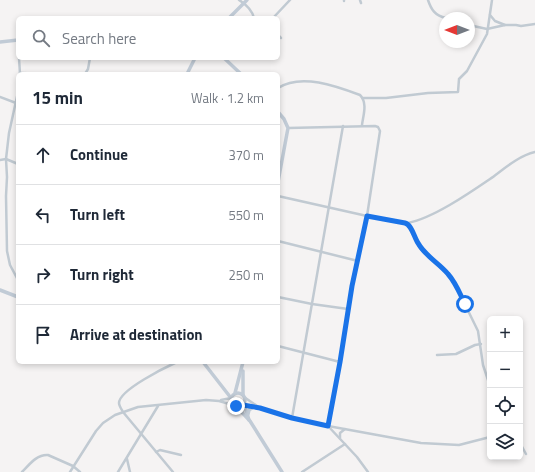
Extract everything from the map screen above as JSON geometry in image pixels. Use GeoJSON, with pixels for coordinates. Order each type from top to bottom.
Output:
{"type":"FeatureCollection","features":[{"type":"Feature","properties":{"kind":"street"},"geometry":{"type":"LineString","coordinates":[[239,0],[246,2],[253,16]]}},
{"type":"Feature","properties":{"kind":"street"},"geometry":{"type":"LineString","coordinates":[[275,16],[290,0]]}},
{"type":"Feature","properties":{"kind":"street"},"geometry":{"type":"LineString","coordinates":[[428,0],[432,10],[439,16]]}},
{"type":"Feature","properties":{"kind":"street"},"geometry":{"type":"LineString","coordinates":[[280,87],[289,83],[318,81],[335,86],[362,98],[386,98],[428,92],[458,92],[459,79],[467,71],[488,30],[492,0]]}},
{"type":"Feature","properties":{"kind":"street"},"geometry":{"type":"LineString","coordinates":[[231,16],[246,2]]}},
{"type":"Feature","properties":{"kind":"street"},"geometry":{"type":"LineString","coordinates":[[490,14],[495,21],[505,25]]}},
{"type":"Feature","properties":{"kind":"street"},"geometry":{"type":"LineString","coordinates":[[475,27],[488,30],[512,24],[521,26],[535,24]]}},
{"type":"Feature","properties":{"kind":"street"},"geometry":{"type":"LineString","coordinates":[[0,42],[16,40]]}},
{"type":"Feature","properties":{"kind":"street"},"geometry":{"type":"LineString","coordinates":[[19,60],[20,72]]}},
{"type":"Feature","properties":{"kind":"street"},"geometry":{"type":"LineString","coordinates":[[86,72],[90,60]]}},
{"type":"Feature","properties":{"kind":"street"},"geometry":{"type":"LineString","coordinates":[[188,72],[194,60]]}},
{"type":"Feature","properties":{"kind":"street"},"geometry":{"type":"LineString","coordinates":[[226,60],[240,72]]}},
{"type":"Feature","properties":{"kind":"street"},"geometry":{"type":"LineString","coordinates":[[0,97],[16,103],[9,133],[6,159],[7,251],[10,265],[16,276]]}},
{"type":"Feature","properties":{"kind":"street"},"geometry":{"type":"LineString","coordinates":[[362,98],[365,106],[362,125]]}},
{"type":"Feature","properties":{"kind":"street"},"geometry":{"type":"LineString","coordinates":[[280,114],[284,118],[288,128],[280,170]]}},
{"type":"Feature","properties":{"kind":"street"},"geometry":{"type":"LineString","coordinates":[[288,128],[362,125],[378,127],[380,131],[367,216],[348,309],[328,426]]}},
{"type":"Feature","properties":{"kind":"street"},"geometry":{"type":"LineString","coordinates":[[292,418],[343,126]]}},
{"type":"Feature","properties":{"kind":"street"},"geometry":{"type":"LineString","coordinates":[[280,196],[367,216],[407,223],[420,220],[448,205],[520,158],[535,152]]}},
{"type":"Feature","properties":{"kind":"street"},"geometry":{"type":"LineString","coordinates":[[0,160],[6,159],[16,163]]}},
{"type":"Feature","properties":{"kind":"street"},"geometry":{"type":"LineString","coordinates":[[407,223],[420,248],[448,274],[456,286],[478,331],[483,365],[487,377]]}},
{"type":"Feature","properties":{"kind":"street"},"geometry":{"type":"LineString","coordinates":[[280,242],[358,261]]}},
{"type":"Feature","properties":{"kind":"street"},"geometry":{"type":"LineString","coordinates":[[0,290],[16,296]]}},
{"type":"Feature","properties":{"kind":"street"},"geometry":{"type":"LineString","coordinates":[[280,297],[348,309]]}},
{"type":"Feature","properties":{"kind":"street"},"geometry":{"type":"LineString","coordinates":[[437,355],[460,353],[481,344]]}},
{"type":"Feature","properties":{"kind":"street"},"geometry":{"type":"LineString","coordinates":[[280,347],[340,362]]}},
{"type":"Feature","properties":{"kind":"street"},"geometry":{"type":"LineString","coordinates":[[173,364],[148,377],[126,394],[119,402],[123,412],[173,472]]}},
{"type":"Feature","properties":{"kind":"street"},"geometry":{"type":"LineString","coordinates":[[205,364],[225,389],[233,396]]}},
{"type":"Feature","properties":{"kind":"street"},"geometry":{"type":"LineString","coordinates":[[243,364],[243,396],[245,401],[243,405],[250,421],[282,472]]}},
{"type":"Feature","properties":{"kind":"street"},"geometry":{"type":"LineString","coordinates":[[243,364],[233,396],[234,406],[250,421]]}},
{"type":"Feature","properties":{"kind":"street"},"geometry":{"type":"LineString","coordinates":[[219,401],[239,393],[260,408]]}},
{"type":"Feature","properties":{"kind":"street"},"geometry":{"type":"LineString","coordinates":[[70,472],[96,431],[109,419],[138,407],[206,400],[219,401],[240,407],[243,405],[260,408],[292,418],[345,430],[414,442],[459,445],[487,438]]}},
{"type":"Feature","properties":{"kind":"street"},"geometry":{"type":"LineString","coordinates":[[118,472],[158,406]]}},
{"type":"Feature","properties":{"kind":"street"},"geometry":{"type":"LineString","coordinates":[[248,416],[249,410],[253,407]]}},
{"type":"Feature","properties":{"kind":"street"},"geometry":{"type":"LineString","coordinates":[[328,426],[357,457],[368,472]]}},
{"type":"Feature","properties":{"kind":"street"},"geometry":{"type":"LineString","coordinates":[[340,438],[340,433],[345,430]]}},
{"type":"Feature","properties":{"kind":"street"},"geometry":{"type":"LineString","coordinates":[[302,472],[345,444]]}},
{"type":"Feature","properties":{"kind":"street"},"geometry":{"type":"LineString","coordinates":[[523,448],[526,454]]}},
{"type":"Feature","properties":{"kind":"street"},"geometry":{"type":"LineString","coordinates":[[156,452],[160,450],[180,455]]}},
{"type":"Feature","properties":{"kind":"street"},"geometry":{"type":"LineString","coordinates":[[22,472],[31,463],[43,455],[48,455],[73,466],[80,472]]}},
{"type":"Feature","properties":{"kind":"street"},"geometry":{"type":"LineString","coordinates":[[127,458],[130,472]]}},
{"type":"Feature","properties":{"kind":"route"},"geometry":{"type":"LineString","coordinates":[[236,406],[240,407],[243,405],[260,408],[292,418],[328,426],[352,286],[367,216],[407,223],[420,248],[448,274],[465,304]]}}]}
